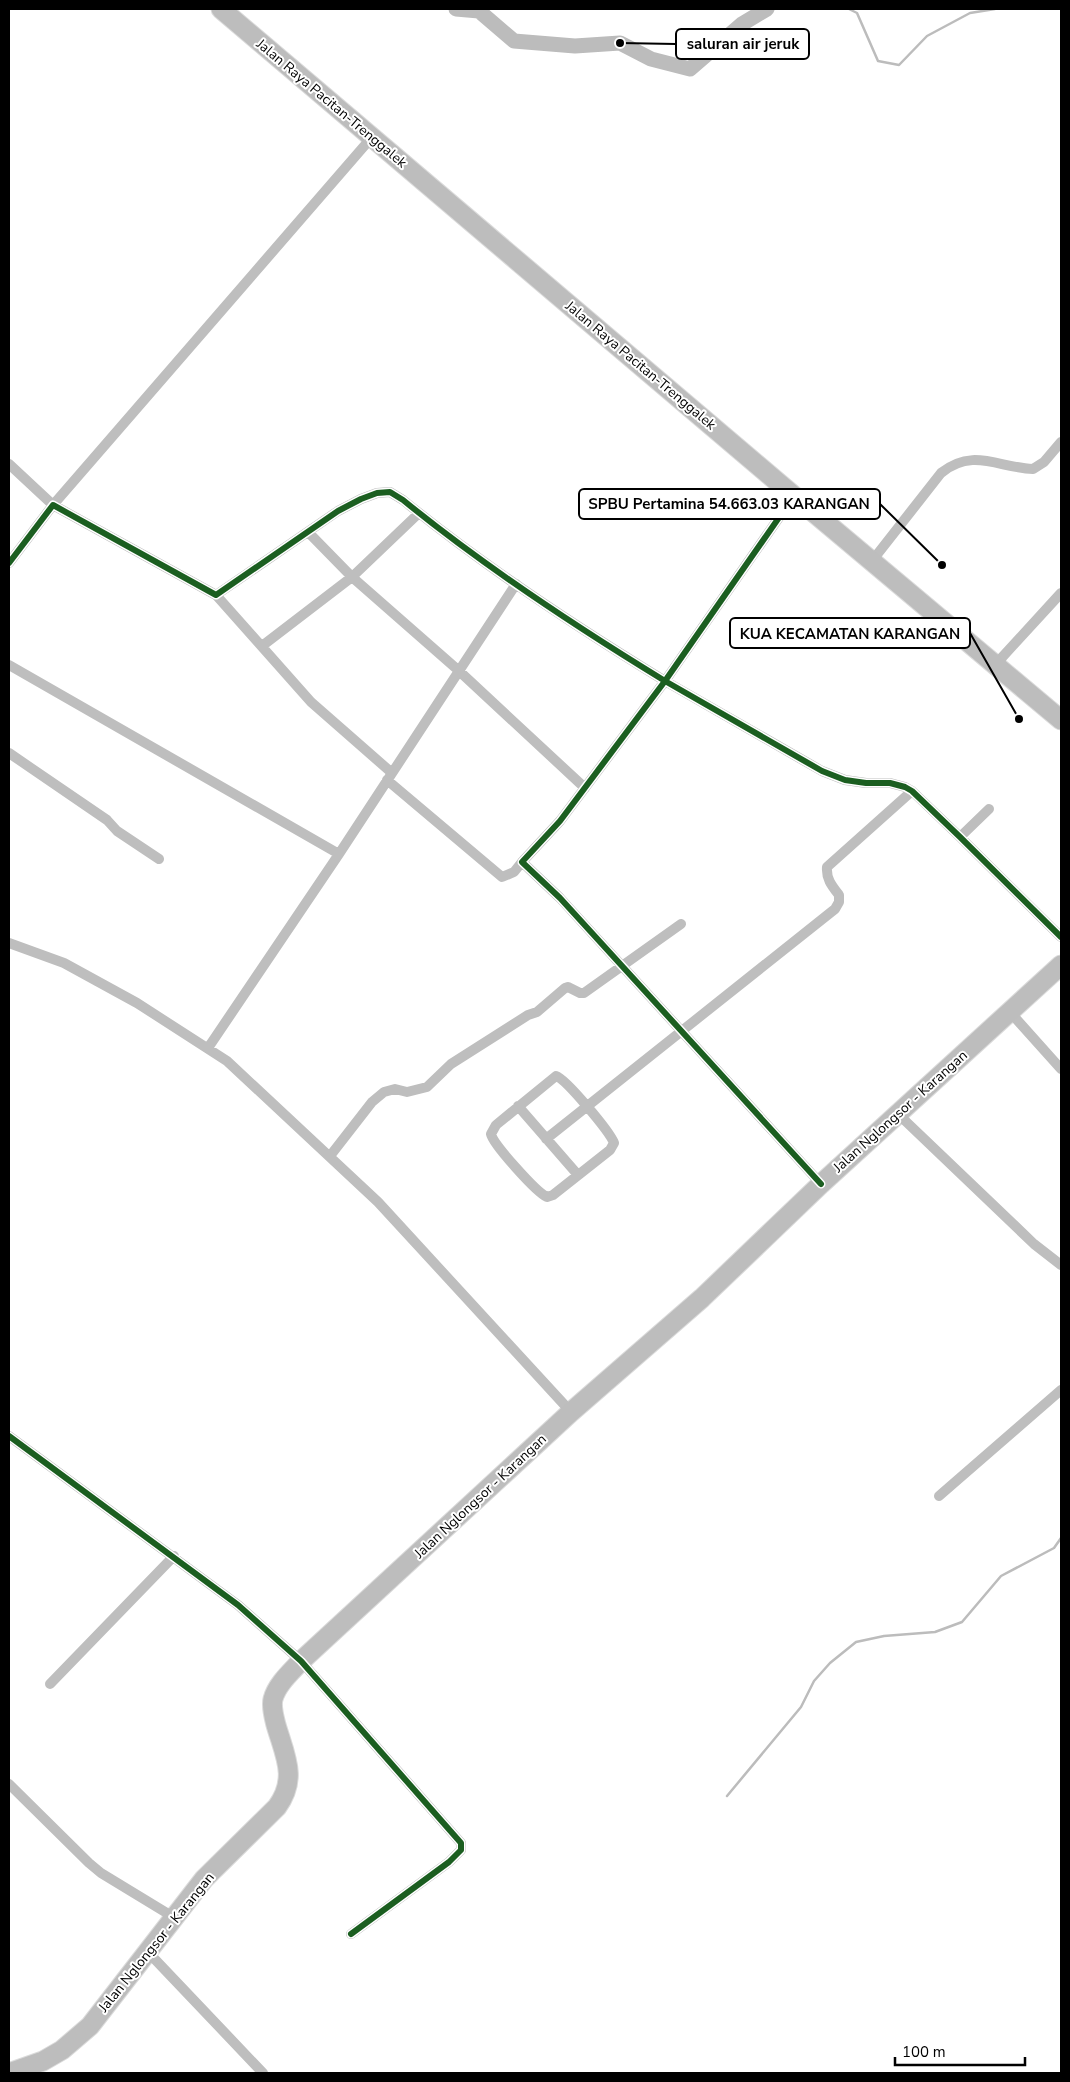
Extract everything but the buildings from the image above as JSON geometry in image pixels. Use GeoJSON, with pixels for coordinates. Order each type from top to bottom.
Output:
{"type":"FeatureCollection","features":[{"type":"Feature","properties":{"kind":"highway","name":"Jalan Raya Pacitan-Trenggalek"},"geometry":{"type":"LineString","coordinates":[[221,9],[794,496],[1061,720]]}},
{"type":"Feature","properties":{"kind":"highway","name":"Jalan Nglongsor - Karangan"},"geometry":{"type":"LineString","coordinates":[[9,2073],[43,2061],[75,2041],[90,2026],[204,1879],[277,1806],[285,1795],[289,1780],[288,1765],[272,1710],[273,1699],[279,1685],[571,1412],[702,1298],[897,1113],[1061,965]]}},
{"type":"Feature","properties":{"kind":"street"},"geometry":{"type":"LineString","coordinates":[[9,563],[53,505],[372,137]]}},
{"type":"Feature","properties":{"kind":"street"},"geometry":{"type":"LineString","coordinates":[[872,561],[941,473],[950,465],[960,461],[979,460],[1034,469],[1044,462],[1061,442]]}},
{"type":"Feature","properties":{"kind":"street"},"geometry":{"type":"LineString","coordinates":[[9,464],[53,505],[216,595],[311,702],[502,877],[514,872],[560,821],[666,681],[794,496]]}},
{"type":"Feature","properties":{"kind":"street"},"geometry":{"type":"LineString","coordinates":[[216,595],[338,511],[360,499],[377,493],[390,492],[516,584],[592,636],[822,771],[845,780],[866,783],[890,783],[906,787],[960,837],[1061,937]]}},
{"type":"Feature","properties":{"kind":"street"},"geometry":{"type":"LineString","coordinates":[[262,646],[352,577],[419,513]]}},
{"type":"Feature","properties":{"kind":"street"},"geometry":{"type":"LineString","coordinates":[[308,532],[352,577],[458,670],[585,788]]}},
{"type":"Feature","properties":{"kind":"street"},"geometry":{"type":"LineString","coordinates":[[208,1048],[339,854],[516,584]]}},
{"type":"Feature","properties":{"kind":"street"},"geometry":{"type":"LineString","coordinates":[[996,664],[1061,593]]}},
{"type":"Feature","properties":{"kind":"street"},"geometry":{"type":"LineString","coordinates":[[9,666],[339,854]]}},
{"type":"Feature","properties":{"kind":"street"},"geometry":{"type":"LineString","coordinates":[[9,752],[108,820],[117,831],[159,860]]}},
{"type":"Feature","properties":{"kind":"street"},"geometry":{"type":"LineString","coordinates":[[546,1139],[835,909],[839,902],[839,895],[830,884],[826,875],[826,867],[912,791]]}},
{"type":"Feature","properties":{"kind":"street"},"geometry":{"type":"LineString","coordinates":[[960,837],[989,809]]}},
{"type":"Feature","properties":{"kind":"street"},"geometry":{"type":"LineString","coordinates":[[522,862],[560,898],[620,966],[821,1184]]}},
{"type":"Feature","properties":{"kind":"street"},"geometry":{"type":"LineString","coordinates":[[330,1156],[372,1102],[384,1092],[395,1089],[407,1092],[427,1087],[450,1064],[537,1012],[565,988],[568,987],[584,993],[681,924]]}},
{"type":"Feature","properties":{"kind":"street"},"geometry":{"type":"LineString","coordinates":[[9,944],[46,955],[64,963],[138,1002],[234,1067],[378,1202],[571,1412]]}},
{"type":"Feature","properties":{"kind":"street"},"geometry":{"type":"LineString","coordinates":[[1010,1012],[1061,1069]]}},
{"type":"Feature","properties":{"kind":"street"},"geometry":{"type":"LineString","coordinates":[[556,1076],[563,1080],[586,1106],[614,1143],[610,1150],[553,1195],[547,1197],[534,1186],[495,1143],[491,1134],[492,1130],[518,1106],[556,1076]]}},
{"type":"Feature","properties":{"kind":"street"},"geometry":{"type":"LineString","coordinates":[[518,1106],[578,1175]]}},
{"type":"Feature","properties":{"kind":"street"},"geometry":{"type":"LineString","coordinates":[[897,1113],[1034,1244],[1061,1266]]}},
{"type":"Feature","properties":{"kind":"street"},"geometry":{"type":"LineString","coordinates":[[939,1496],[1061,1390]]}},
{"type":"Feature","properties":{"kind":"street"},"geometry":{"type":"LineString","coordinates":[[9,1436],[238,1605],[302,1662],[461,1843],[461,1850],[449,1862],[351,1934]]}},
{"type":"Feature","properties":{"kind":"street"},"geometry":{"type":"LineString","coordinates":[[50,1684],[174,1556]]}},
{"type":"Feature","properties":{"kind":"street"},"geometry":{"type":"LineString","coordinates":[[9,1784],[89,1864],[178,1914]]}},
{"type":"Feature","properties":{"kind":"street"},"geometry":{"type":"LineString","coordinates":[[147,1951],[263,2073]]}},
{"type":"Feature","properties":{"kind":"waterway"},"geometry":{"type":"LineString","coordinates":[[456,9],[479,11],[514,41],[575,46],[620,43],[651,59],[690,69],[742,24],[767,9]]}},
{"type":"Feature","properties":{"kind":"waterway"},"geometry":{"type":"LineString","coordinates":[[849,9],[857,13],[878,61],[899,65],[927,36],[970,13],[995,9]]}},
{"type":"Feature","properties":{"kind":"waterway"},"geometry":{"type":"LineString","coordinates":[[727,1796],[801,1707],[814,1681],[830,1663],[856,1642],[884,1636],[935,1632],[962,1622],[1001,1576],[1054,1548],[1061,1538]]}},
{"type":"Feature","properties":{"kind":"cycle path"},"geometry":{"type":"LineString","coordinates":[[9,563],[53,505],[216,595],[338,511],[377,493],[390,492],[531,595],[665,681],[794,496]]}},
{"type":"Feature","properties":{"kind":"cycle path"},"geometry":{"type":"LineString","coordinates":[[821,1184],[560,898],[522,862],[560,821],[665,681],[822,771],[845,780],[866,783],[890,783],[912,791],[1061,937]]}},
{"type":"Feature","properties":{"kind":"cycle path"},"geometry":{"type":"LineString","coordinates":[[9,1436],[238,1605],[301,1661],[461,1843],[461,1850],[449,1862],[351,1934]]}},
{"type":"Feature","properties":{"kind":"place","name":"saluran air jeruk"},"geometry":{"type":"Point","coordinates":[620,43]}},
{"type":"Feature","properties":{"kind":"place","name":"SPBU Pertamina 54.663.03 KARANGAN"},"geometry":{"type":"Point","coordinates":[942,565]}},
{"type":"Feature","properties":{"kind":"place","name":"KUA KECAMATAN KARANGAN"},"geometry":{"type":"Point","coordinates":[1019,719]}}]}
